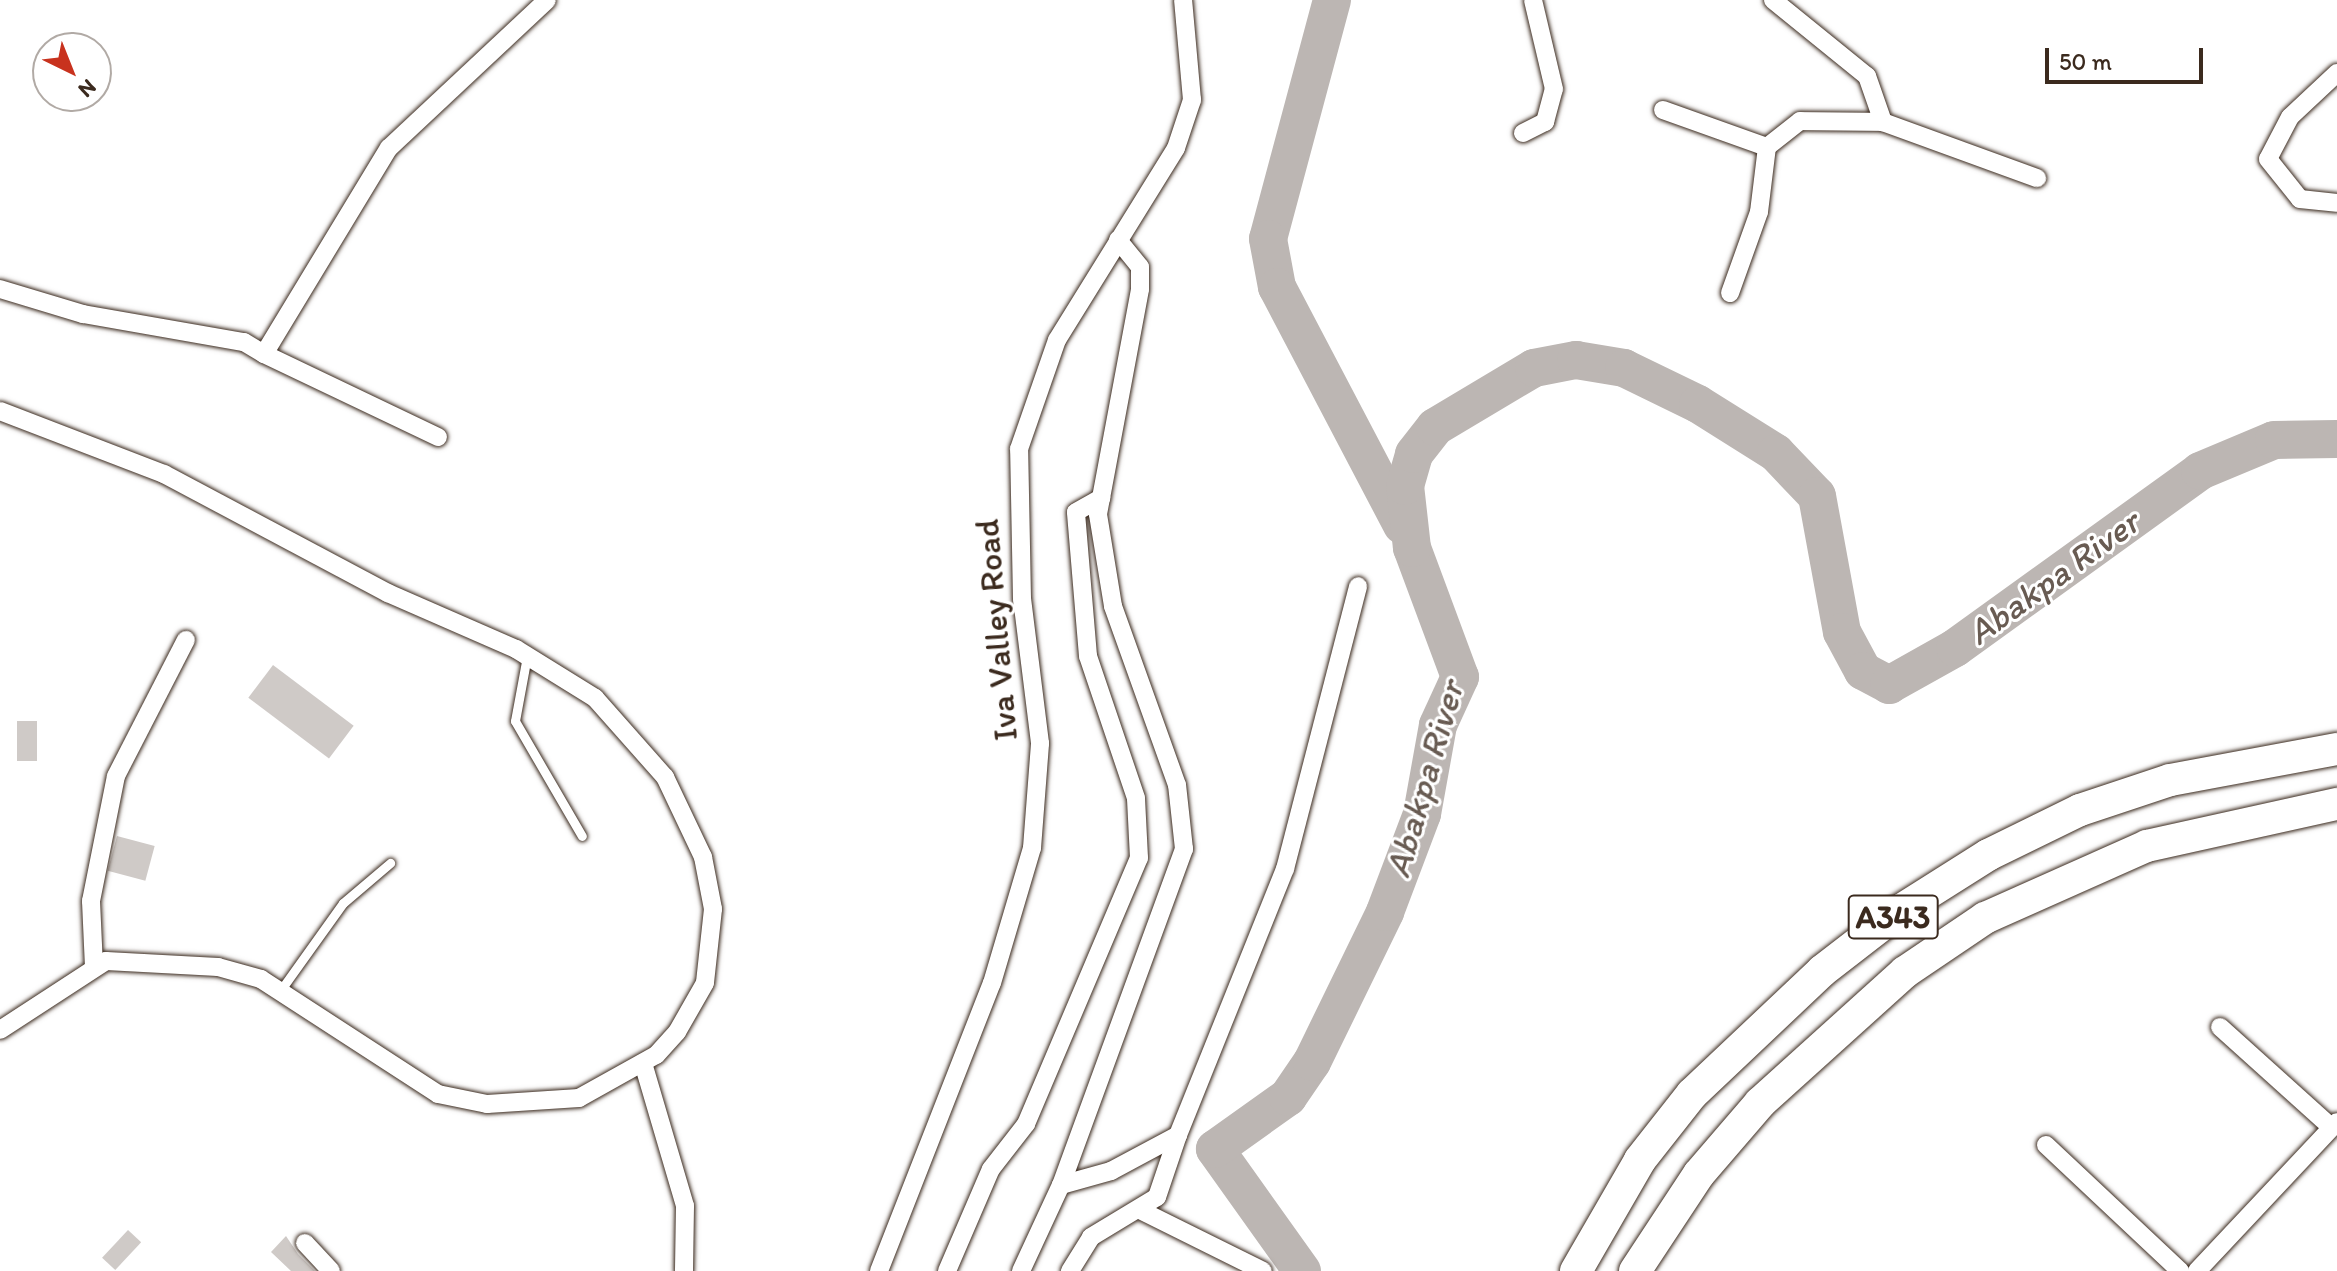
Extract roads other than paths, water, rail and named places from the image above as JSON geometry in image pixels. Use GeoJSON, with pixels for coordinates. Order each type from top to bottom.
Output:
{"type":"FeatureCollection","features":[{"type":"Feature","properties":{"kind":"highway","name":"A343"},"geometry":{"type":"LineString","coordinates":[[1576,1271],[1640,1160],[1692,1094],[1822,971],[1901,910],[1988,855],[2080,810],[2170,780],[2337,749]]}},
{"type":"Feature","properties":{"kind":"highway","name":"A343"},"geometry":{"type":"LineString","coordinates":[[1635,1271],[1699,1174],[1760,1103],[1905,972],[1985,918],[2147,846],[2337,804]]}},
{"type":"Feature","properties":{"kind":"street"},"geometry":{"type":"LineString","coordinates":[[264,354],[389,148],[547,0]]}},
{"type":"Feature","properties":{"kind":"street","name":"Iva Valley Road"},"geometry":{"type":"LineString","coordinates":[[879,1271],[992,983],[1032,848],[1040,743],[1022,599],[1019,449],[1057,340],[1176,148],[1192,100],[1183,0]]}},
{"type":"Feature","properties":{"kind":"street"},"geometry":{"type":"LineString","coordinates":[[1523,133],[1545,122],[1554,89],[1533,0]]}},
{"type":"Feature","properties":{"kind":"street"},"geometry":{"type":"LineString","coordinates":[[1773,0],[1867,76],[1883,122]]}},
{"type":"Feature","properties":{"kind":"street"},"geometry":{"type":"LineString","coordinates":[[2337,73],[2290,117],[2268,159],[2300,199],[2337,203]]}},
{"type":"Feature","properties":{"kind":"street"},"geometry":{"type":"LineString","coordinates":[[1663,110],[1767,147]]}},
{"type":"Feature","properties":{"kind":"street"},"geometry":{"type":"LineString","coordinates":[[1730,293],[1759,212],[1767,147],[1800,121],[1883,122],[2037,178]]}},
{"type":"Feature","properties":{"kind":"street"},"geometry":{"type":"LineString","coordinates":[[1021,1271],[1061,1185],[1184,849],[1177,785],[1113,606],[1101,498],[1140,289],[1140,267],[1118,240]]}},
{"type":"Feature","properties":{"kind":"street"},"geometry":{"type":"LineString","coordinates":[[0,289],[83,314],[244,342],[438,437]]}},
{"type":"Feature","properties":{"kind":"street"},"geometry":{"type":"LineString","coordinates":[[0,411],[164,474],[388,593],[527,656],[595,698],[665,777],[703,857],[713,909],[705,983],[677,1032],[643,1063],[579,1098],[459,1099],[421,1085],[280,991],[218,967],[94,967],[0,1030]]}},
{"type":"Feature","properties":{"kind":"street"},"geometry":{"type":"LineString","coordinates":[[947,1271],[991,1169],[1026,1124],[1139,858],[1136,798],[1088,656],[1076,512],[1101,498]]}},
{"type":"Feature","properties":{"kind":"street"},"geometry":{"type":"LineString","coordinates":[[1070,1271],[1091,1237],[1157,1197],[1178,1135],[1285,869],[1358,586]]}},
{"type":"Feature","properties":{"kind":"street"},"geometry":{"type":"LineString","coordinates":[[94,967],[91,901],[116,776],[186,640]]}},
{"type":"Feature","properties":{"kind":"street"},"geometry":{"type":"LineString","coordinates":[[2197,1271],[2334,1125],[2220,1027]]}},
{"type":"Feature","properties":{"kind":"street"},"geometry":{"type":"LineString","coordinates":[[643,1063],[685,1206],[684,1271]]}},
{"type":"Feature","properties":{"kind":"street"},"geometry":{"type":"LineString","coordinates":[[1061,1185],[1111,1171],[1178,1135]]}},
{"type":"Feature","properties":{"kind":"street"},"geometry":{"type":"LineString","coordinates":[[2046,1145],[2180,1271]]}},
{"type":"Feature","properties":{"kind":"street"},"geometry":{"type":"LineString","coordinates":[[1140,1210],[1263,1271]]}},
{"type":"Feature","properties":{"kind":"street"},"geometry":{"type":"LineString","coordinates":[[305,1243],[331,1271]]}},
{"type":"Feature","properties":{"kind":"lane"},"geometry":{"type":"LineString","coordinates":[[527,656],[515,721],[582,836]]}},
{"type":"Feature","properties":{"kind":"lane"},"geometry":{"type":"LineString","coordinates":[[280,991],[343,903],[390,863]]}},
{"type":"Feature","properties":{"kind":"waterway"},"geometry":{"type":"LineString","coordinates":[[1332,0],[1268,239],[1277,287],[1402,525]]}},
{"type":"Feature","properties":{"kind":"waterway","name":"Abakpa River"},"geometry":{"type":"LineString","coordinates":[[1302,1271],[1215,1149],[1288,1097],[1312,1062],[1385,912],[1422,814],[1438,725],[1460,677],[1412,548],[1405,486],[1414,454],[1435,427],[1534,368],[1576,360],[1624,368],[1698,404],[1776,453],[1817,496],[1842,632],[1863,671],[1889,685],[1955,648],[2200,471],[2274,440],[2337,439]]}}]}
